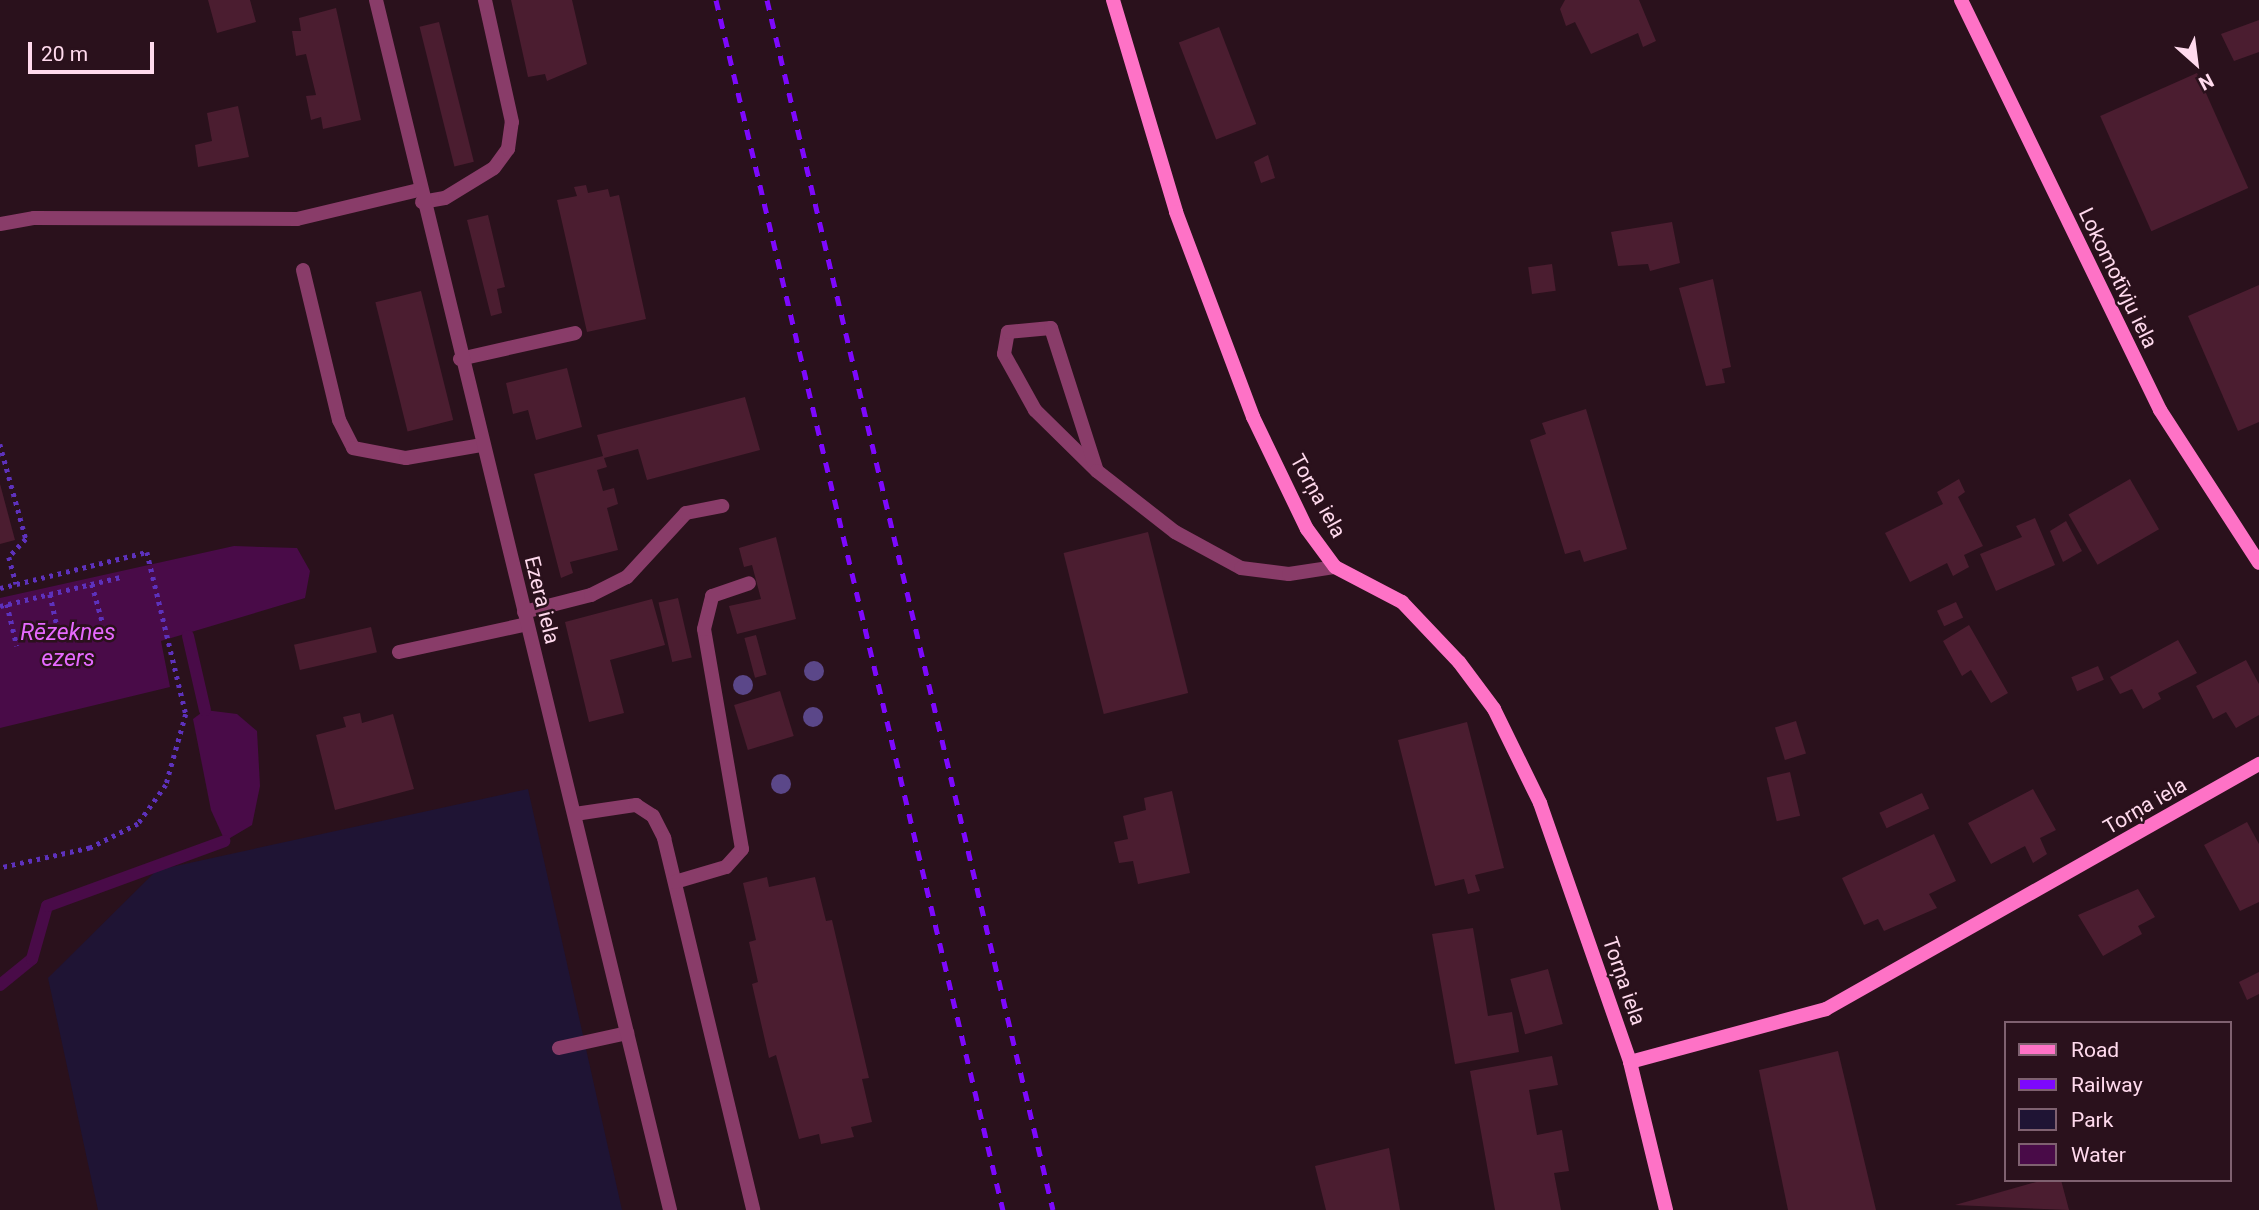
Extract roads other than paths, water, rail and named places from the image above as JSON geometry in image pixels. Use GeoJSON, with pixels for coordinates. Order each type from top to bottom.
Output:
{"type":"FeatureCollection","features":[{"type":"Feature","properties":{"kind":"street","name":"Ezera iela"},"geometry":{"type":"LineString","coordinates":[[376,0],[460,359],[575,814],[670,1210]]}},
{"type":"Feature","properties":{"kind":"street"},"geometry":{"type":"LineString","coordinates":[[0,224],[34,218],[297,219],[421,196],[445,198],[494,168],[508,149],[512,122],[485,0]]}},
{"type":"Feature","properties":{"kind":"street","name":"Torņa iela"},"geometry":{"type":"LineString","coordinates":[[1113,0],[1176,212],[1253,417],[1307,529],[1335,567],[1402,602],[1494,709],[1540,803],[1630,1062],[1666,1210]]}},
{"type":"Feature","properties":{"kind":"street","name":"Lokomotīvju iela"},"geometry":{"type":"LineString","coordinates":[[1961,0],[2160,410],[2259,563]]}},
{"type":"Feature","properties":{"kind":"street"},"geometry":{"type":"LineString","coordinates":[[303,270],[339,420],[353,449],[406,458],[481,445]]}},
{"type":"Feature","properties":{"kind":"street"},"geometry":{"type":"LineString","coordinates":[[1097,471],[1051,328],[1008,332],[1004,354],[1035,410],[1097,471],[1175,532],[1241,568],[1289,574],[1335,567]]}},
{"type":"Feature","properties":{"kind":"street"},"geometry":{"type":"LineString","coordinates":[[460,359],[575,333]]}},
{"type":"Feature","properties":{"kind":"street"},"geometry":{"type":"LineString","coordinates":[[399,652],[525,618],[591,595],[627,578],[686,513],[722,506]]}},
{"type":"Feature","properties":{"kind":"street"},"geometry":{"type":"LineString","coordinates":[[675,882],[726,867],[742,849],[704,629],[712,596],[749,583]]}},
{"type":"Feature","properties":{"kind":"street","name":"Torņa iela"},"geometry":{"type":"LineString","coordinates":[[1630,1062],[1826,1009],[2259,764]]}},
{"type":"Feature","properties":{"kind":"street"},"geometry":{"type":"LineString","coordinates":[[575,814],[636,805],[653,816],[675,882],[753,1210]]}},
{"type":"Feature","properties":{"kind":"street"},"geometry":{"type":"LineString","coordinates":[[559,1048],[627,1033]]}},
{"type":"Feature","properties":{"kind":"water","name":"Rēzeknes ezers"},"geometry":{"type":"Polygon","coordinates":[[[234,546],[297,548],[310,571],[305,598],[161,641],[170,687],[0,728],[0,598],[234,546]]]}},
{"type":"Feature","properties":{"kind":"water"},"geometry":{"type":"Polygon","coordinates":[[[205,710],[237,714],[257,731],[260,786],[252,825],[225,841],[211,810],[193,719],[205,710]]]}},
{"type":"Feature","properties":{"kind":"waterway"},"geometry":{"type":"LineString","coordinates":[[188,636],[205,710]]}},
{"type":"Feature","properties":{"kind":"waterway"},"geometry":{"type":"LineString","coordinates":[[0,985],[32,959],[47,906],[225,841]]}},
{"type":"Feature","properties":{"kind":"railway"},"geometry":{"type":"LineString","coordinates":[[716,0],[1003,1210]]}},
{"type":"Feature","properties":{"kind":"railway"},"geometry":{"type":"LineString","coordinates":[[767,0],[1053,1210]]}}]}
